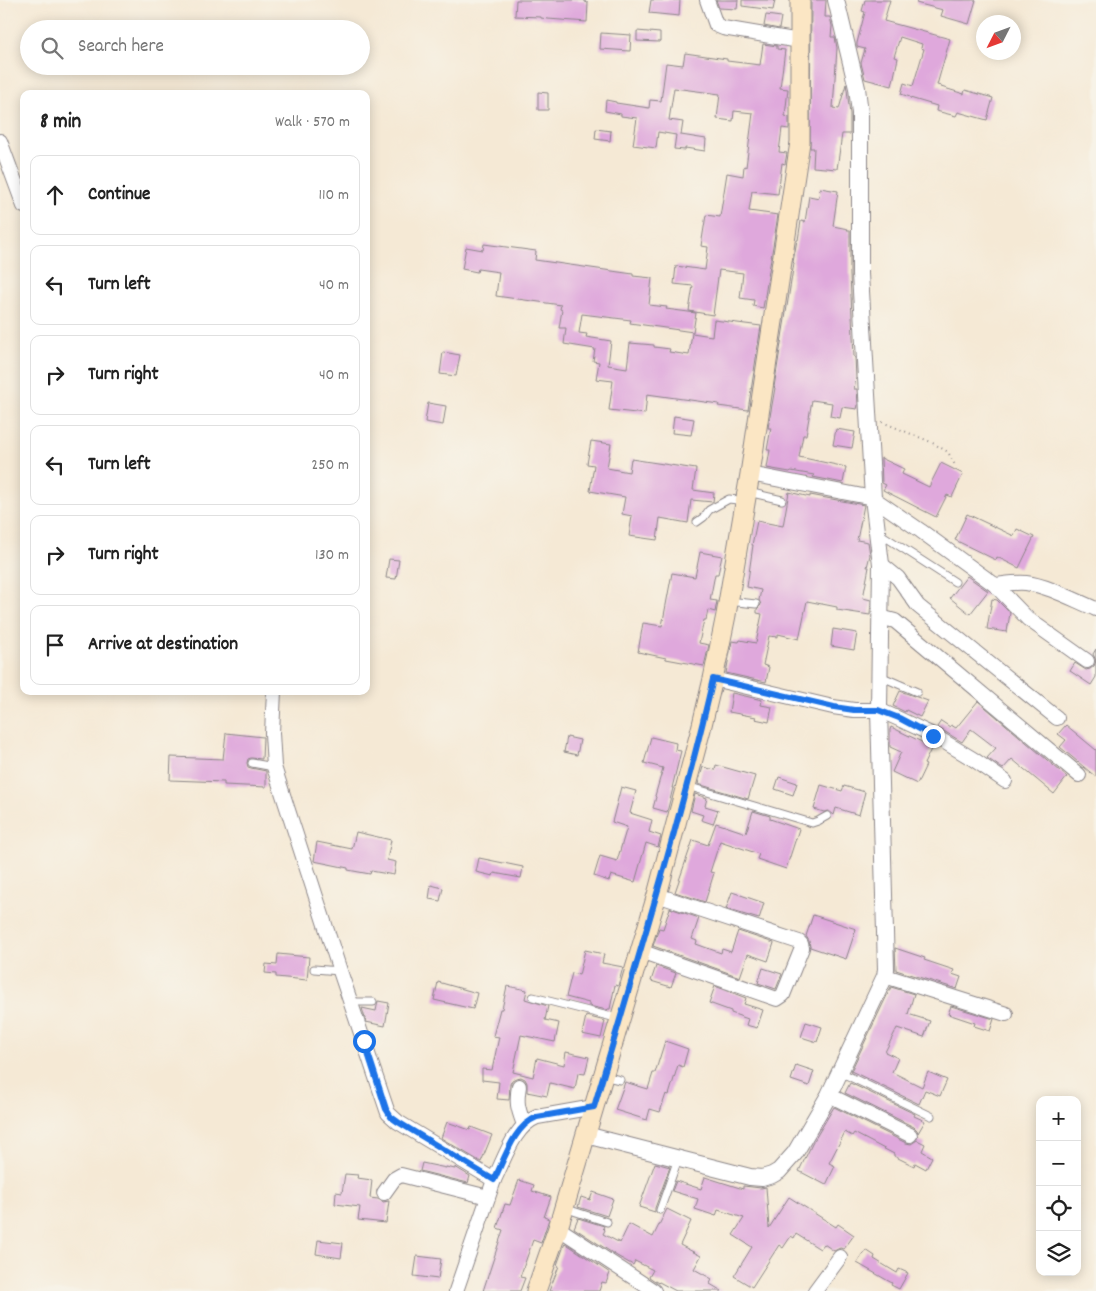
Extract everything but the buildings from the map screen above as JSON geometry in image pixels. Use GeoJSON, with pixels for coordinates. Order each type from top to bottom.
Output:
{"type":"FeatureCollection","features":[{"type":"Feature","properties":{"kind":"main road"},"geometry":{"type":"LineString","coordinates":[[536,1291],[558,1228],[594,1107],[612,1078],[620,1019],[657,895],[713,679],[748,489],[800,142],[800,0]]}},
{"type":"Feature","properties":{"kind":"street"},"geometry":{"type":"LineString","coordinates":[[707,0],[716,25],[723,28],[800,41]]}},
{"type":"Feature","properties":{"kind":"street"},"geometry":{"type":"LineString","coordinates":[[586,1135],[750,1178],[762,1178],[772,1175],[779,1171],[795,1153],[828,1095],[884,976],[886,965],[878,710],[880,564],[873,498],[860,274],[860,113],[857,88],[836,0]]}},
{"type":"Feature","properties":{"kind":"street"},"geometry":{"type":"LineString","coordinates":[[0,141],[20,195]]}},
{"type":"Feature","properties":{"kind":"street"},"geometry":{"type":"LineString","coordinates":[[748,489],[873,498],[995,585],[1028,619],[1087,661]]}},
{"type":"Feature","properties":{"kind":"street"},"geometry":{"type":"LineString","coordinates":[[880,564],[898,578],[918,606],[1057,718]]}},
{"type":"Feature","properties":{"kind":"street"},"geometry":{"type":"LineString","coordinates":[[995,585],[1026,583],[1042,587],[1096,609]]}},
{"type":"Feature","properties":{"kind":"street"},"geometry":{"type":"LineString","coordinates":[[880,617],[895,621],[1079,775]]}},
{"type":"Feature","properties":{"kind":"street"},"geometry":{"type":"LineString","coordinates":[[713,679],[834,707],[854,710],[878,710],[899,718],[973,758],[1005,781]]}},
{"type":"Feature","properties":{"kind":"street"},"geometry":{"type":"LineString","coordinates":[[274,695],[272,733],[274,768],[388,1113],[398,1122],[494,1180]]}},
{"type":"Feature","properties":{"kind":"street"},"geometry":{"type":"LineString","coordinates":[[640,951],[777,999],[783,995],[802,948],[799,942],[657,895]]}},
{"type":"Feature","properties":{"kind":"street"},"geometry":{"type":"LineString","coordinates":[[884,976],[1006,1014]]}},
{"type":"Feature","properties":{"kind":"street"},"geometry":{"type":"LineString","coordinates":[[519,1086],[517,1106],[524,1125]]}},
{"type":"Feature","properties":{"kind":"street"},"geometry":{"type":"LineString","coordinates":[[828,1095],[910,1135]]}},
{"type":"Feature","properties":{"kind":"street"},"geometry":{"type":"LineString","coordinates":[[456,1291],[494,1180],[516,1134],[530,1120],[537,1117],[594,1107]]}},
{"type":"Feature","properties":{"kind":"street"},"geometry":{"type":"LineString","coordinates":[[384,1193],[394,1179],[401,1175],[488,1197]]}},
{"type":"Feature","properties":{"kind":"street"},"geometry":{"type":"LineString","coordinates":[[558,1228],[637,1286],[654,1291]]}},
{"type":"Feature","properties":{"kind":"street"},"geometry":{"type":"LineString","coordinates":[[815,1291],[840,1258]]}},
{"type":"Feature","properties":{"kind":"lane"},"geometry":{"type":"LineString","coordinates":[[697,522],[709,510],[748,489],[782,500]]}},
{"type":"Feature","properties":{"kind":"lane"},"geometry":{"type":"LineString","coordinates":[[877,532],[955,582]]}},
{"type":"Feature","properties":{"kind":"lane"},"geometry":{"type":"LineString","coordinates":[[728,601],[756,604]]}},
{"type":"Feature","properties":{"kind":"lane"},"geometry":{"type":"LineString","coordinates":[[879,676],[917,692]]}},
{"type":"Feature","properties":{"kind":"lane"},"geometry":{"type":"LineString","coordinates":[[252,763],[274,768]]}},
{"type":"Feature","properties":{"kind":"lane"},"geometry":{"type":"LineString","coordinates":[[686,786],[812,823],[827,816]]}},
{"type":"Feature","properties":{"kind":"lane"},"geometry":{"type":"LineString","coordinates":[[314,969],[340,971]]}},
{"type":"Feature","properties":{"kind":"lane"},"geometry":{"type":"LineString","coordinates":[[532,997],[620,1019]]}},
{"type":"Feature","properties":{"kind":"lane"},"geometry":{"type":"LineString","coordinates":[[350,1002],[373,1002]]}},
{"type":"Feature","properties":{"kind":"lane"},"geometry":{"type":"LineString","coordinates":[[839,1072],[931,1116]]}},
{"type":"Feature","properties":{"kind":"lane"},"geometry":{"type":"LineString","coordinates":[[660,1210],[678,1159]]}},
{"type":"Feature","properties":{"kind":"lane"},"geometry":{"type":"LineString","coordinates":[[564,1208],[606,1222]]}},
{"type":"Feature","properties":{"kind":"path"},"geometry":{"type":"LineString","coordinates":[[868,417],[903,430],[948,452],[955,466]]}},
{"type":"Feature","properties":{"kind":"route"},"geometry":{"type":"LineString","coordinates":[[364,1041],[386,1109],[391,1117],[494,1180],[516,1134],[530,1120],[537,1117],[594,1107],[657,895],[713,679],[834,707],[854,710],[878,710],[899,718],[933,736]]}}]}
